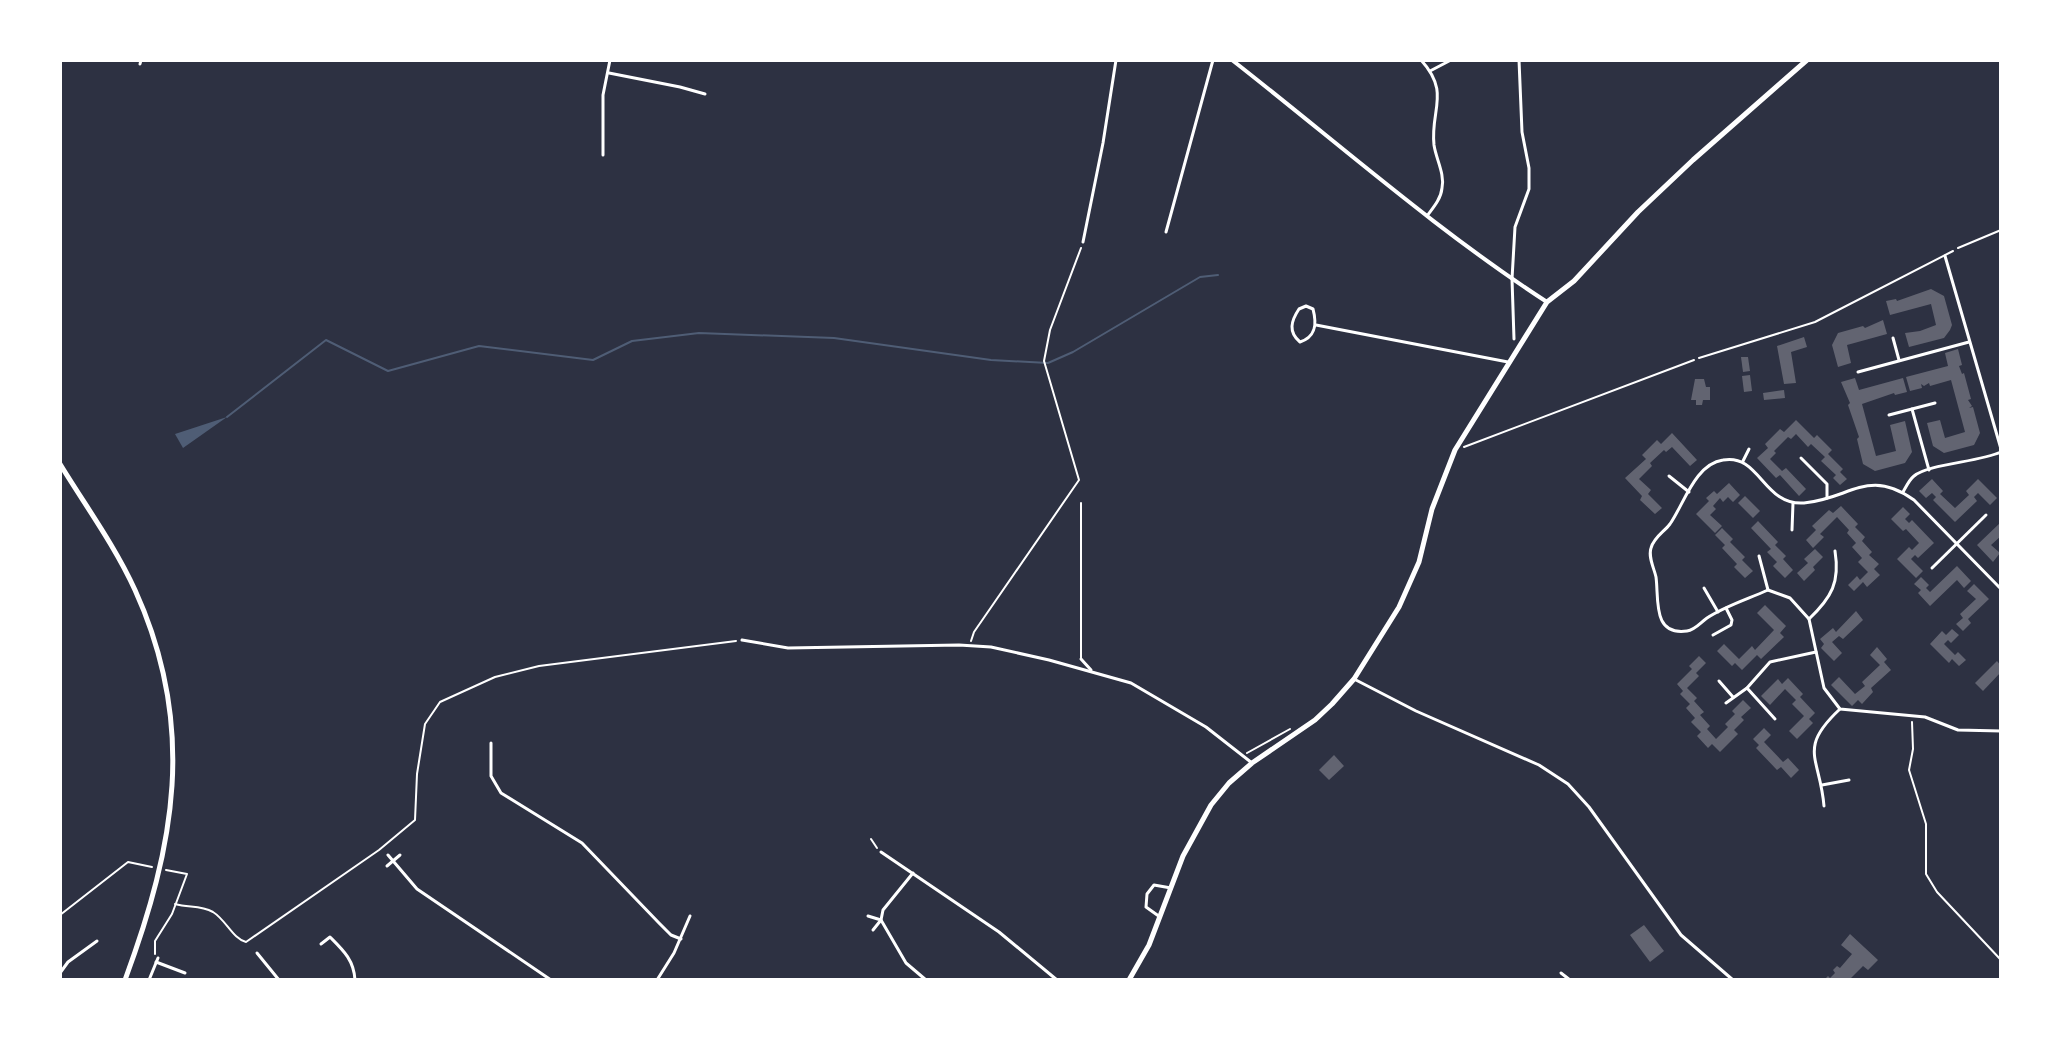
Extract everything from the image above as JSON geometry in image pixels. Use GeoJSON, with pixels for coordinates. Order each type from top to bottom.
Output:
{"type":"FeatureCollection","features":[{"type":"Feature","properties":{"kind":"main road"},"geometry":{"type":"LineString","coordinates":[[1129,980],[1142,959],[1183,856],[1207,810],[1229,783],[1252,763],[1315,720],[1354,679],[1410,586],[1432,509],[1455,450],[1547,302],[1574,281],[1638,212],[1693,160],[1807,60]]}},
{"type":"Feature","properties":{"kind":"main road"},"geometry":{"type":"LineString","coordinates":[[60,464],[134,588],[161,663],[170,713],[173,760],[171,814],[164,859],[125,980]]}},
{"type":"Feature","properties":{"kind":"street"},"geometry":{"type":"LineString","coordinates":[[603,155],[603,95],[610,60]]}},
{"type":"Feature","properties":{"kind":"street"},"geometry":{"type":"LineString","coordinates":[[1083,242],[1116,60]]}},
{"type":"Feature","properties":{"kind":"street"},"geometry":{"type":"LineString","coordinates":[[1166,232],[1213,60]]}},
{"type":"Feature","properties":{"kind":"street"},"geometry":{"type":"LineString","coordinates":[[1232,60],[1427,216],[1547,302]]}},
{"type":"Feature","properties":{"kind":"street"},"geometry":{"type":"LineString","coordinates":[[1421,60],[1430,71],[1439,99],[1434,142],[1443,184],[1440,197],[1427,216]]}},
{"type":"Feature","properties":{"kind":"street"},"geometry":{"type":"LineString","coordinates":[[1430,71],[1451,60]]}},
{"type":"Feature","properties":{"kind":"street"},"geometry":{"type":"LineString","coordinates":[[1514,339],[1512,279],[1515,227],[1529,189],[1529,168],[1522,132],[1519,60]]}},
{"type":"Feature","properties":{"kind":"street"},"geometry":{"type":"LineString","coordinates":[[609,73],[705,94]]}},
{"type":"Feature","properties":{"kind":"street"},"geometry":{"type":"LineString","coordinates":[[1903,492],[1913,477],[1929,470],[1987,458],[2001,450],[1945,256]]}},
{"type":"Feature","properties":{"kind":"street"},"geometry":{"type":"LineString","coordinates":[[1306,306],[1313,309],[1316,325],[1311,337],[1300,342],[1293,335],[1291,323],[1299,309],[1306,306]]}},
{"type":"Feature","properties":{"kind":"street"},"geometry":{"type":"LineString","coordinates":[[1316,325],[1508,362]]}},
{"type":"Feature","properties":{"kind":"street"},"geometry":{"type":"LineString","coordinates":[[1893,338],[1899,360]]}},
{"type":"Feature","properties":{"kind":"street"},"geometry":{"type":"LineString","coordinates":[[1858,372],[1969,342]]}},
{"type":"Feature","properties":{"kind":"street"},"geometry":{"type":"LineString","coordinates":[[1889,415],[1935,403]]}},
{"type":"Feature","properties":{"kind":"street"},"geometry":{"type":"LineString","coordinates":[[1912,409],[1929,470]]}},
{"type":"Feature","properties":{"kind":"street"},"geometry":{"type":"LineString","coordinates":[[1743,461],[1749,449]]}},
{"type":"Feature","properties":{"kind":"street"},"geometry":{"type":"LineString","coordinates":[[1801,458],[1827,484],[1827,498]]}},
{"type":"Feature","properties":{"kind":"street"},"geometry":{"type":"LineString","coordinates":[[2001,589],[1903,492],[1882,484],[1793,503],[1770,492],[1743,461],[1730,459],[1713,462],[1699,475],[1651,548],[1657,610],[1663,625],[1672,630],[1684,632],[1693,629],[1718,612],[1768,590],[1790,598],[1809,619],[1824,688],[1840,709],[1925,717],[1958,730],[2001,731]]}},
{"type":"Feature","properties":{"kind":"street"},"geometry":{"type":"LineString","coordinates":[[1669,476],[1689,492]]}},
{"type":"Feature","properties":{"kind":"street"},"geometry":{"type":"LineString","coordinates":[[1792,530],[1793,503]]}},
{"type":"Feature","properties":{"kind":"street"},"geometry":{"type":"LineString","coordinates":[[1932,568],[1986,515]]}},
{"type":"Feature","properties":{"kind":"street"},"geometry":{"type":"LineString","coordinates":[[1809,619],[1826,601],[1841,570],[1835,551]]}},
{"type":"Feature","properties":{"kind":"street"},"geometry":{"type":"LineString","coordinates":[[1759,556],[1768,590]]}},
{"type":"Feature","properties":{"kind":"street"},"geometry":{"type":"LineString","coordinates":[[1704,588],[1718,612]]}},
{"type":"Feature","properties":{"kind":"street"},"geometry":{"type":"LineString","coordinates":[[1713,635],[1731,625],[1726,608]]}},
{"type":"Feature","properties":{"kind":"street"},"geometry":{"type":"LineString","coordinates":[[742,640],[788,648],[970,646],[1020,653],[1131,683],[1206,727],[1252,763]]}},
{"type":"Feature","properties":{"kind":"street"},"geometry":{"type":"LineString","coordinates":[[1726,703],[1747,688],[1770,662],[1816,652]]}},
{"type":"Feature","properties":{"kind":"street"},"geometry":{"type":"LineString","coordinates":[[1081,659],[1087,668],[1097,674]]}},
{"type":"Feature","properties":{"kind":"street"},"geometry":{"type":"LineString","coordinates":[[1354,679],[1416,711],[1539,765],[1568,784],[1589,807],[1681,935],[1733,980]]}},
{"type":"Feature","properties":{"kind":"street"},"geometry":{"type":"LineString","coordinates":[[1719,681],[1733,697]]}},
{"type":"Feature","properties":{"kind":"street"},"geometry":{"type":"LineString","coordinates":[[1747,688],[1775,719]]}},
{"type":"Feature","properties":{"kind":"street"},"geometry":{"type":"LineString","coordinates":[[1824,806],[1814,742],[1818,731],[1840,709]]}},
{"type":"Feature","properties":{"kind":"street"},"geometry":{"type":"LineString","coordinates":[[491,743],[491,776],[501,793],[582,843],[671,935],[681,939]]}},
{"type":"Feature","properties":{"kind":"street"},"geometry":{"type":"LineString","coordinates":[[1822,785],[1849,780]]}},
{"type":"Feature","properties":{"kind":"street"},"geometry":{"type":"LineString","coordinates":[[881,852],[999,932],[1057,980]]}},
{"type":"Feature","properties":{"kind":"street"},"geometry":{"type":"LineString","coordinates":[[388,855],[417,889],[551,980]]}},
{"type":"Feature","properties":{"kind":"street"},"geometry":{"type":"LineString","coordinates":[[387,866],[400,855]]}},
{"type":"Feature","properties":{"kind":"street"},"geometry":{"type":"LineString","coordinates":[[873,930],[881,920],[883,910],[913,873]]}},
{"type":"Feature","properties":{"kind":"street"},"geometry":{"type":"LineString","coordinates":[[1160,917],[1146,907],[1147,894],[1154,885],[1171,888]]}},
{"type":"Feature","properties":{"kind":"street"},"geometry":{"type":"LineString","coordinates":[[657,980],[681,939],[690,916]]}},
{"type":"Feature","properties":{"kind":"street"},"geometry":{"type":"LineString","coordinates":[[868,916],[881,920],[906,963],[926,980]]}},
{"type":"Feature","properties":{"kind":"street"},"geometry":{"type":"LineString","coordinates":[[321,944],[330,937],[337,944],[353,965],[355,980]]}},
{"type":"Feature","properties":{"kind":"street"},"geometry":{"type":"LineString","coordinates":[[60,973],[68,962],[97,941]]}},
{"type":"Feature","properties":{"kind":"street"},"geometry":{"type":"LineString","coordinates":[[257,953],[279,980]]}},
{"type":"Feature","properties":{"kind":"street"},"geometry":{"type":"LineString","coordinates":[[149,980],[157,960],[185,973]]}},
{"type":"Feature","properties":{"kind":"street"},"geometry":{"type":"LineString","coordinates":[[1561,973],[1570,980]]}},
{"type":"Feature","properties":{"kind":"lane"},"geometry":{"type":"LineString","coordinates":[[1699,358],[1815,322],[1953,251]]}},
{"type":"Feature","properties":{"kind":"lane"},"geometry":{"type":"LineString","coordinates":[[1081,503],[1081,659]]}},
{"type":"Feature","properties":{"kind":"path"},"geometry":{"type":"LineString","coordinates":[[1953,251],[2001,230]]}},
{"type":"Feature","properties":{"kind":"path"},"geometry":{"type":"LineString","coordinates":[[970,646],[974,632],[1079,480],[1044,361],[1050,330],[1083,242]]}},
{"type":"Feature","properties":{"kind":"path"},"geometry":{"type":"LineString","coordinates":[[1459,449],[1699,358]]}},
{"type":"Feature","properties":{"kind":"path"},"geometry":{"type":"LineString","coordinates":[[175,904],[198,905],[212,912],[238,940],[246,942],[379,850],[415,820],[417,774],[425,724],[440,702],[465,689],[495,677],[539,666],[742,640]]}},
{"type":"Feature","properties":{"kind":"path"},"geometry":{"type":"LineString","coordinates":[[1912,717],[1913,749],[1909,770],[1926,824],[1926,874],[1937,892],[2001,960]]}},
{"type":"Feature","properties":{"kind":"path"},"geometry":{"type":"LineString","coordinates":[[1243,756],[1279,733],[1295,727]]}},
{"type":"Feature","properties":{"kind":"path"},"geometry":{"type":"LineString","coordinates":[[871,839],[881,852]]}},
{"type":"Feature","properties":{"kind":"path"},"geometry":{"type":"LineString","coordinates":[[60,915],[128,862]]}},
{"type":"Feature","properties":{"kind":"path"},"geometry":{"type":"LineString","coordinates":[[157,960],[154,945],[187,874]]}},
{"type":"Feature","properties":{"kind":"water"},"geometry":{"type":"Polygon","coordinates":[[[227,417],[183,448],[175,434],[227,417]]]}},
{"type":"Feature","properties":{"kind":"building"},"geometry":{"type":"Polygon","coordinates":[[[1931,289],[1944,296],[1952,325],[1944,338],[1909,347],[1905,333],[1936,325],[1931,304],[1890,315],[1886,301],[1897,301],[1931,289]]]}},
{"type":"Feature","properties":{"kind":"building"},"geometry":{"type":"Polygon","coordinates":[[[1883,320],[1887,334],[1847,345],[1851,363],[1838,367],[1832,345],[1838,333],[1865,328],[1883,320]]]}},
{"type":"Feature","properties":{"kind":"building"},"geometry":{"type":"Polygon","coordinates":[[[1804,337],[1807,347],[1791,352],[1796,383],[1784,384],[1777,346],[1804,337]]]}},
{"type":"Feature","properties":{"kind":"building"},"geometry":{"type":"Polygon","coordinates":[[[1958,349],[1962,365],[1959,366],[1971,399],[1968,400],[1972,406],[1969,408],[1973,407],[1980,433],[1974,445],[1944,453],[1933,446],[1927,423],[1940,420],[1945,438],[1965,432],[1951,380],[1930,386],[1929,383],[1921,384],[1922,388],[1910,391],[1906,377],[1948,366],[1945,353],[1958,349]]]}},
{"type":"Feature","properties":{"kind":"building"},"geometry":{"type":"Polygon","coordinates":[[[1741,357],[1748,357],[1750,371],[1743,372],[1741,357]]]}},
{"type":"Feature","properties":{"kind":"building"},"geometry":{"type":"Polygon","coordinates":[[[1750,375],[1752,391],[1744,392],[1742,376],[1750,375]]]}},
{"type":"Feature","properties":{"kind":"building"},"geometry":{"type":"Polygon","coordinates":[[[1855,378],[1859,390],[1903,378],[1907,392],[1862,404],[1876,456],[1896,451],[1890,425],[1905,421],[1912,452],[1905,463],[1875,471],[1863,464],[1850,403],[1841,382],[1855,378]]]}},
{"type":"Feature","properties":{"kind":"building"},"geometry":{"type":"Polygon","coordinates":[[[1695,379],[1704,379],[1706,387],[1710,387],[1710,400],[1703,400],[1702,405],[1696,405],[1696,400],[1691,400],[1695,379]]]}},
{"type":"Feature","properties":{"kind":"building"},"geometry":{"type":"Polygon","coordinates":[[[1784,390],[1785,398],[1764,400],[1763,393],[1784,390]]]}},
{"type":"Feature","properties":{"kind":"building"},"geometry":{"type":"Polygon","coordinates":[[[1796,420],[1832,450],[1828,454],[1843,469],[1840,472],[1847,479],[1840,485],[1833,478],[1836,475],[1821,461],[1825,457],[1811,444],[1808,447],[1796,434],[1791,439],[1788,437],[1770,459],[1782,471],[1786,468],[1806,489],[1799,496],[1780,475],[1776,478],[1757,458],[1768,448],[1765,444],[1780,429],[1784,432],[1796,420]]]}},
{"type":"Feature","properties":{"kind":"building"},"geometry":{"type":"Polygon","coordinates":[[[1672,433],[1697,460],[1690,466],[1672,447],[1650,463],[1652,466],[1639,479],[1651,490],[1648,494],[1662,508],[1655,514],[1640,500],[1642,496],[1625,478],[1646,459],[1642,455],[1657,440],[1661,444],[1672,433]]]}},
{"type":"Feature","properties":{"kind":"building"},"geometry":{"type":"Polygon","coordinates":[[[1932,479],[1943,491],[1940,494],[1955,508],[1969,495],[1966,491],[1978,479],[1997,498],[1990,505],[1978,493],[1974,497],[1977,501],[1955,522],[1933,500],[1936,497],[1932,493],[1926,498],[1919,491],[1932,479]]]}},
{"type":"Feature","properties":{"kind":"building"},"geometry":{"type":"Polygon","coordinates":[[[1729,483],[1740,495],[1733,502],[1728,497],[1723,502],[1720,498],[1713,506],[1716,509],[1710,515],[1722,526],[1715,533],[1696,514],[1709,501],[1706,498],[1714,491],[1717,494],[1729,483]]]}},
{"type":"Feature","properties":{"kind":"building"},"geometry":{"type":"Polygon","coordinates":[[[1745,496],[1760,511],[1753,518],[1738,503],[1745,496]]]}},
{"type":"Feature","properties":{"kind":"building"},"geometry":{"type":"Polygon","coordinates":[[[1841,506],[1858,524],[1855,527],[1865,537],[1862,541],[1872,552],[1869,555],[1879,564],[1874,569],[1880,575],[1867,587],[1863,582],[1854,591],[1848,585],[1857,576],[1860,580],[1868,572],[1858,562],[1862,558],[1852,547],[1856,543],[1847,533],[1849,530],[1837,517],[1820,534],[1824,537],[1813,548],[1806,540],[1816,530],[1812,526],[1829,510],[1833,513],[1841,506]]]}},
{"type":"Feature","properties":{"kind":"building"},"geometry":{"type":"Polygon","coordinates":[[[1903,507],[1910,514],[1905,519],[1909,523],[1912,520],[1934,543],[1918,558],[1915,555],[1911,559],[1923,571],[1916,578],[1897,559],[1909,547],[1912,550],[1919,543],[1891,519],[1903,507]]]}},
{"type":"Feature","properties":{"kind":"building"},"geometry":{"type":"Polygon","coordinates":[[[1758,521],[1778,542],[1775,545],[1786,556],[1783,559],[1793,570],[1785,578],[1773,566],[1777,562],[1767,552],[1771,549],[1751,528],[1758,521]]]}},
{"type":"Feature","properties":{"kind":"building"},"geometry":{"type":"Polygon","coordinates":[[[2001,522],[2001,536],[1991,545],[2000,553],[1993,562],[1977,545],[2001,522]]]}},
{"type":"Feature","properties":{"kind":"building"},"geometry":{"type":"Polygon","coordinates":[[[1722,528],[1733,539],[1730,542],[1745,557],[1742,560],[1753,571],[1745,578],[1734,567],[1737,564],[1715,535],[1722,528]]]}},
{"type":"Feature","properties":{"kind":"building"},"geometry":{"type":"Polygon","coordinates":[[[1815,549],[1823,557],[1804,581],[1797,573],[1808,563],[1804,559],[1815,549]]]}},
{"type":"Feature","properties":{"kind":"building"},"geometry":{"type":"Polygon","coordinates":[[[1957,566],[1971,581],[1964,588],[1957,580],[1930,606],[1914,584],[1921,577],[1929,585],[1926,588],[1930,592],[1957,566]]]}},
{"type":"Feature","properties":{"kind":"building"},"geometry":{"type":"Polygon","coordinates":[[[1974,584],[1989,599],[1968,619],[1971,623],[1963,631],[1956,624],[1963,618],[1960,614],[1976,599],[1967,591],[1974,584]]]}},
{"type":"Feature","properties":{"kind":"building"},"geometry":{"type":"Polygon","coordinates":[[[1765,605],[1786,626],[1780,633],[1784,637],[1761,659],[1757,655],[1742,670],[1735,663],[1732,666],[1717,651],[1724,644],[1739,659],[1752,646],[1755,650],[1774,630],[1757,613],[1765,605]]]}},
{"type":"Feature","properties":{"kind":"building"},"geometry":{"type":"Polygon","coordinates":[[[1856,611],[1863,620],[1843,639],[1839,636],[1832,642],[1842,653],[1834,661],[1821,648],[1824,644],[1820,639],[1833,628],[1836,632],[1856,611]]]}},
{"type":"Feature","properties":{"kind":"building"},"geometry":{"type":"Polygon","coordinates":[[[1952,629],[1959,635],[1951,643],[1948,640],[1944,644],[1955,655],[1958,652],[1966,660],[1959,666],[1952,659],[1949,663],[1930,644],[1942,631],[1946,635],[1952,629]]]}},
{"type":"Feature","properties":{"kind":"building"},"geometry":{"type":"Polygon","coordinates":[[[1877,647],[1891,670],[1871,688],[1873,692],[1862,704],[1858,700],[1852,706],[1831,685],[1839,677],[1855,694],[1865,686],[1862,682],[1880,665],[1870,655],[1877,647]]]}},
{"type":"Feature","properties":{"kind":"building"},"geometry":{"type":"Polygon","coordinates":[[[1699,656],[1706,663],[1687,688],[1697,698],[1694,701],[1704,712],[1700,715],[1716,739],[1728,727],[1725,724],[1735,714],[1732,711],[1743,700],[1751,708],[1741,717],[1744,720],[1734,730],[1738,734],[1720,752],[1712,744],[1708,748],[1697,736],[1701,732],[1691,722],[1695,718],[1686,708],[1690,704],[1680,694],[1683,691],[1677,684],[1692,669],[1689,666],[1699,656]]]}},
{"type":"Feature","properties":{"kind":"building"},"geometry":{"type":"Polygon","coordinates":[[[1997,661],[2001,672],[1983,691],[1975,683],[1997,661]]]}},
{"type":"Feature","properties":{"kind":"building"},"geometry":{"type":"Polygon","coordinates":[[[1788,678],[1815,713],[1809,719],[1813,723],[1797,739],[1789,731],[1804,716],[1792,704],[1796,700],[1785,689],[1770,705],[1761,696],[1778,679],[1782,684],[1788,678]]]}},
{"type":"Feature","properties":{"kind":"building"},"geometry":{"type":"Polygon","coordinates":[[[1764,728],[1771,735],[1764,742],[1783,762],[1788,758],[1799,770],[1791,778],[1781,767],[1777,770],[1756,748],[1759,745],[1753,739],[1764,728]]]}},
{"type":"Feature","properties":{"kind":"building"},"geometry":{"type":"Polygon","coordinates":[[[1334,755],[1344,766],[1329,780],[1319,770],[1334,755]]]}},
{"type":"Feature","properties":{"kind":"building"},"geometry":{"type":"Polygon","coordinates":[[[1644,925],[1664,951],[1650,962],[1630,935],[1644,925]]]}},
{"type":"Feature","properties":{"kind":"building"},"geometry":{"type":"Polygon","coordinates":[[[1850,934],[1878,960],[1868,970],[1863,966],[1849,980],[1824,980],[1828,976],[1830,978],[1835,973],[1833,970],[1837,966],[1840,968],[1852,954],[1841,945],[1850,934]]]}},
{"type":"Feature","properties":{"kind":"waterway"},"geometry":{"type":"LineString","coordinates":[[227,417],[326,340],[388,371],[479,346],[593,360],[632,341],[699,333],[834,338],[991,360],[1048,363],[1073,352],[1200,277],[1218,275]]}}]}
